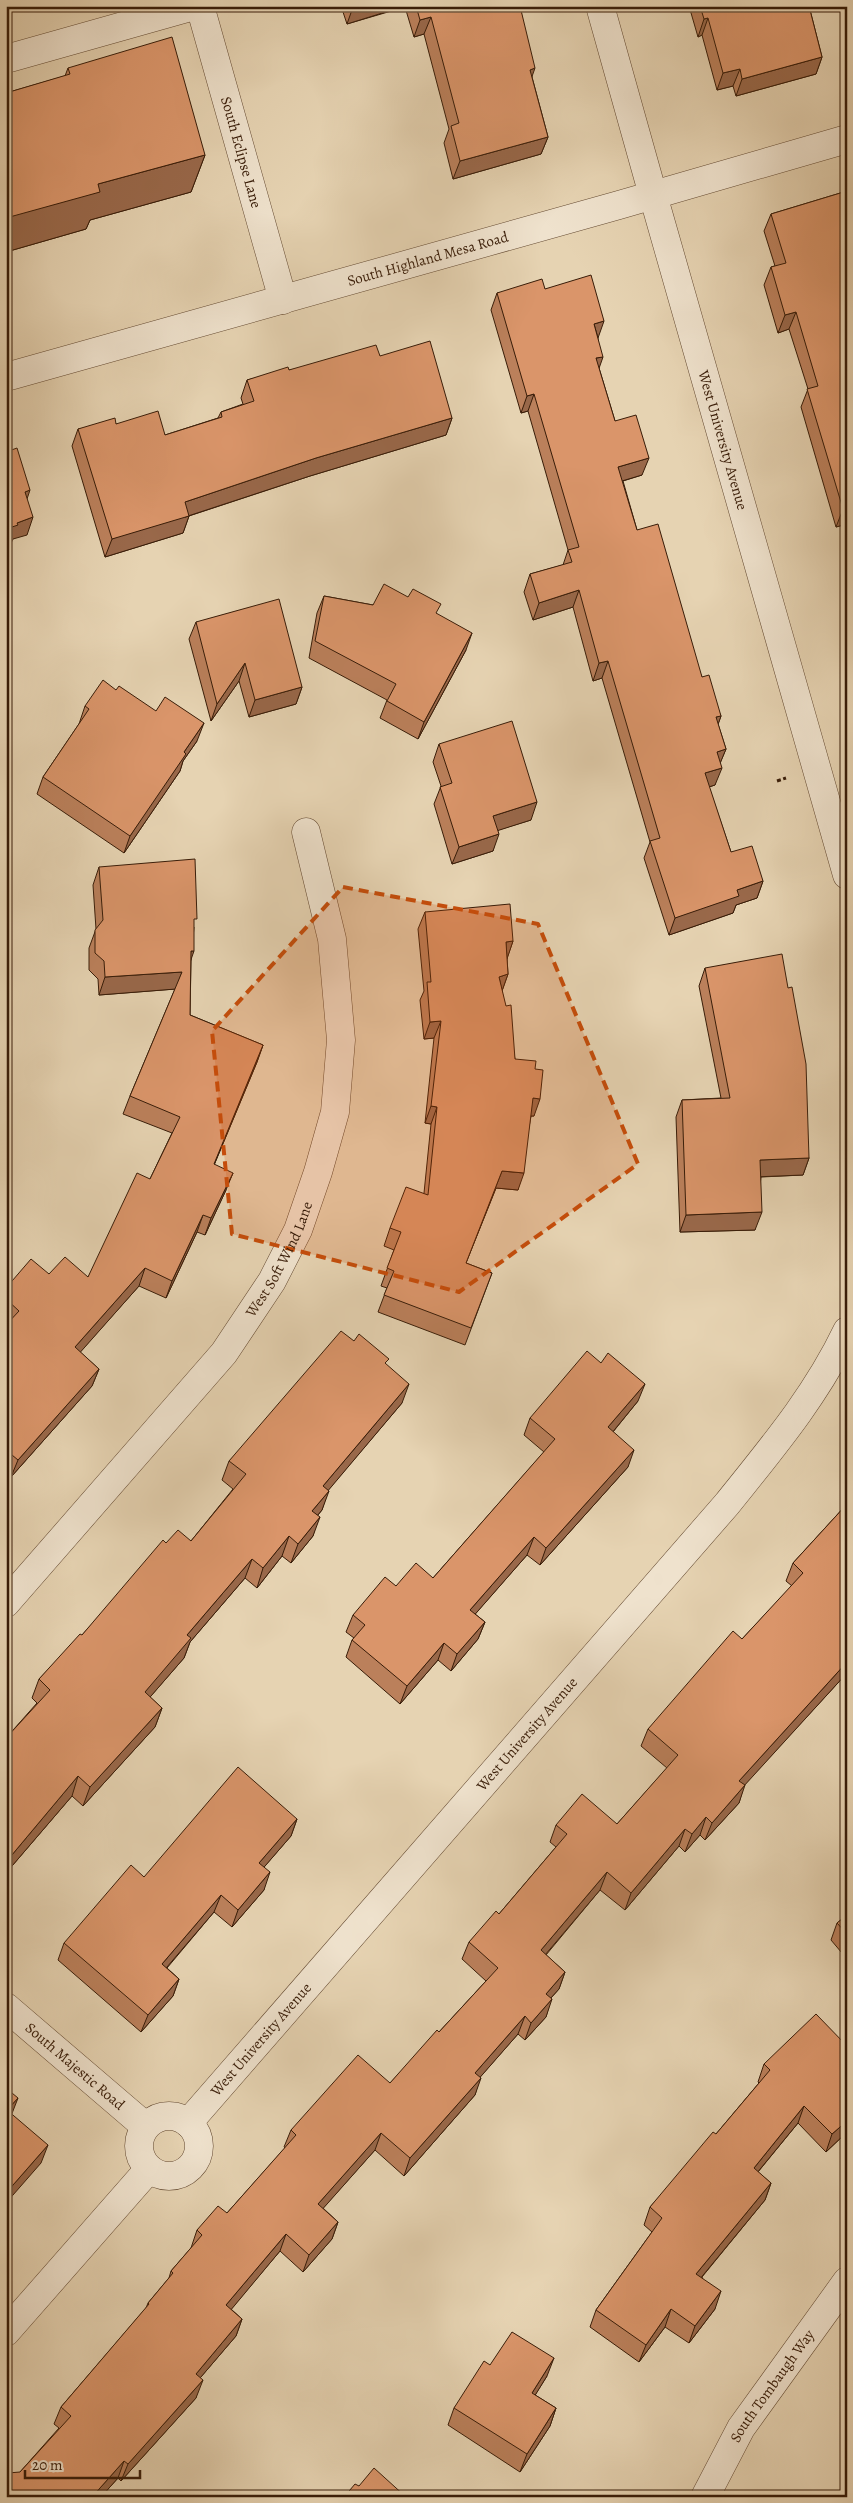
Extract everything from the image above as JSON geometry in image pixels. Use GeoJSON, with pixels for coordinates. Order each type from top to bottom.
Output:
{"type":"FeatureCollection","features":[{"type":"Feature","properties":{"kind":"street"},"geometry":{"type":"LineString","coordinates":[[6,59],[194,6]]}},
{"type":"Feature","properties":{"kind":"street","name":"South Eclipse Lane"},"geometry":{"type":"LineString","coordinates":[[200,6],[283,300]]}},
{"type":"Feature","properties":{"kind":"street","name":"West University Avenue"},"geometry":{"type":"LineString","coordinates":[[600,6],[847,875]]}},
{"type":"Feature","properties":{"kind":"street","name":"South Highland Mesa Road"},"geometry":{"type":"LineString","coordinates":[[6,377],[847,139]]}},
{"type":"Feature","properties":{"kind":"street","name":"West Soft Wind Lane"},"geometry":{"type":"LineString","coordinates":[[6,1603],[224,1352],[272,1281],[298,1230],[318,1172],[335,1112],[341,1040],[332,939],[306,832]]}},
{"type":"Feature","properties":{"kind":"street","name":"West University Avenue"},"geometry":{"type":"LineString","coordinates":[[188,2123],[727,1504],[800,1412],[832,1362],[847,1331]]}},
{"type":"Feature","properties":{"kind":"street","name":"South Majestic Road"},"geometry":{"type":"LineString","coordinates":[[6,2007],[145,2126]]}},
{"type":"Feature","properties":{"kind":"street"},"geometry":{"type":"LineString","coordinates":[[165,2116],[181,2118],[188,2123],[198,2136],[199,2143],[199,2152],[192,2166],[179,2175],[163,2177],[149,2169],[144,2164],[138,2149],[145,2126],[150,2121],[165,2116]]}},
{"type":"Feature","properties":{"kind":"street"},"geometry":{"type":"LineString","coordinates":[[6,2332],[149,2169]]}},
{"type":"Feature","properties":{"kind":"street","name":"South Tombaugh Way"},"geometry":{"type":"LineString","coordinates":[[705,2497],[741,2428],[847,2281]]}},
{"type":"Feature","properties":{"kind":"highlighted area"},"geometry":{"type":"Polygon","coordinates":[[[343,887],[538,924],[638,1164],[459,1292],[232,1234],[212,1031],[343,887]]]}},
{"type":"Feature","properties":{"kind":"building"},"geometry":{"type":"Polygon","coordinates":[[[416,6],[520,6],[535,68],[530,70],[548,137],[460,161],[451,126],[459,123],[431,17],[420,20],[416,6]]]}},
{"type":"Feature","properties":{"kind":"building"},"geometry":{"type":"Polygon","coordinates":[[[700,6],[809,6],[822,57],[742,79],[740,69],[723,73],[708,18],[704,19],[700,6]]]}},
{"type":"Feature","properties":{"kind":"building"},"geometry":{"type":"Polygon","coordinates":[[[172,37],[205,155],[98,184],[100,192],[6,218],[6,93],[70,74],[68,68],[172,37]]]}},
{"type":"Feature","properties":{"kind":"building"},"geometry":{"type":"Polygon","coordinates":[[[847,191],[847,508],[843,509],[807,389],[818,386],[796,312],[785,315],[771,267],[786,263],[771,214],[847,191]]]}},
{"type":"Feature","properties":{"kind":"building"},"geometry":{"type":"Polygon","coordinates":[[[591,275],[604,321],[594,324],[603,357],[596,358],[615,421],[636,415],[649,458],[618,467],[637,530],[658,524],[702,677],[709,675],[721,716],[716,717],[726,749],[717,752],[722,768],[705,773],[731,852],[752,846],[763,881],[737,890],[739,896],[675,918],[650,841],[660,838],[608,661],[599,663],[579,590],[539,603],[530,574],[572,562],[568,550],[579,547],[534,394],[527,396],[497,293],[542,279],[545,289],[591,275]]]}},
{"type":"Feature","properties":{"kind":"building"},"geometry":{"type":"Polygon","coordinates":[[[430,341],[452,418],[316,458],[185,502],[189,516],[112,539],[78,429],[115,418],[116,424],[158,411],[165,435],[222,417],[221,412],[254,401],[247,380],[288,367],[289,370],[376,345],[380,356],[430,341]]]}},
{"type":"Feature","properties":{"kind":"building"},"geometry":{"type":"Polygon","coordinates":[[[17,448],[30,490],[25,492],[33,517],[6,529],[6,452],[17,448]]]}},
{"type":"Feature","properties":{"kind":"building"},"geometry":{"type":"Polygon","coordinates":[[[384,584],[408,597],[413,589],[441,604],[436,613],[472,633],[424,722],[387,701],[396,684],[315,641],[324,596],[373,605],[384,584]]]}},
{"type":"Feature","properties":{"kind":"building"},"geometry":{"type":"Polygon","coordinates":[[[279,599],[302,687],[255,700],[245,663],[217,704],[196,622],[279,599]]]}},
{"type":"Feature","properties":{"kind":"building"},"geometry":{"type":"Polygon","coordinates":[[[103,680],[116,690],[119,686],[156,711],[165,697],[204,723],[184,752],[186,754],[130,836],[43,777],[89,709],[85,706],[103,680]]]}},
{"type":"Feature","properties":{"kind":"building"},"geometry":{"type":"Polygon","coordinates":[[[512,721],[537,802],[493,816],[499,834],[459,847],[440,787],[452,783],[439,744],[512,721]]]}},
{"type":"Feature","properties":{"kind":"building"},"geometry":{"type":"Polygon","coordinates":[[[195,859],[197,919],[194,919],[194,951],[191,951],[190,1015],[263,1045],[214,1164],[233,1173],[211,1218],[203,1215],[172,1281],[145,1268],[75,1347],[99,1369],[18,1460],[6,1450],[6,1325],[19,1311],[6,1299],[6,1288],[31,1259],[49,1274],[65,1257],[88,1277],[137,1173],[150,1179],[180,1117],[130,1096],[182,972],[105,977],[104,961],[95,953],[95,930],[103,920],[99,867],[195,859]]]}},
{"type":"Feature","properties":{"kind":"building"},"geometry":{"type":"Polygon","coordinates":[[[510,904],[513,941],[506,942],[508,974],[499,977],[506,1006],[511,1005],[515,1059],[536,1061],[535,1069],[543,1070],[540,1099],[533,1098],[524,1173],[502,1171],[466,1263],[492,1273],[471,1328],[384,1295],[394,1271],[387,1268],[401,1232],[390,1228],[406,1187],[428,1195],[437,1107],[431,1106],[441,1021],[430,1022],[427,982],[431,982],[425,912],[510,904]]]}},
{"type":"Feature","properties":{"kind":"building"},"geometry":{"type":"Polygon","coordinates":[[[782,954],[788,988],[792,987],[806,1064],[809,1158],[760,1160],[762,1212],[686,1215],[682,1100],[730,1098],[705,968],[782,954]]]}},
{"type":"Feature","properties":{"kind":"building"},"geometry":{"type":"Polygon","coordinates":[[[341,1331],[354,1341],[359,1334],[389,1359],[385,1363],[409,1384],[323,1486],[329,1491],[312,1511],[320,1517],[298,1544],[289,1536],[263,1568],[252,1559],[187,1635],[191,1638],[145,1692],[162,1708],[90,1787],[78,1776],[6,1862],[6,1738],[50,1690],[39,1679],[80,1634],[82,1635],[163,1540],[166,1543],[178,1530],[191,1541],[246,1474],[229,1461],[341,1331]]]}},
{"type":"Feature","properties":{"kind":"building"},"geometry":{"type":"Polygon","coordinates":[[[587,1351],[601,1363],[608,1353],[645,1384],[608,1427],[634,1450],[546,1548],[534,1537],[470,1610],[485,1622],[457,1654],[444,1643],[407,1686],[352,1640],[365,1625],[353,1615],[385,1577],[396,1586],[416,1563],[433,1578],[555,1439],[530,1418],[587,1351]]]}},
{"type":"Feature","properties":{"kind":"building"},"geometry":{"type":"Polygon","coordinates":[[[847,1504],[847,1662],[739,1781],[745,1785],[712,1823],[706,1817],[692,1834],[685,1829],[631,1893],[607,1872],[541,1950],[565,1972],[546,1994],[552,1999],[531,2023],[525,2016],[475,2073],[481,2078],[410,2158],[381,2133],[318,2204],[338,2222],[309,2255],[286,2234],[226,2305],[242,2319],[196,2374],[203,2380],[128,2464],[124,2461],[92,2497],[6,2497],[6,2475],[8,2473],[20,2472],[71,2416],[61,2407],[173,2273],[171,2271],[202,2235],[197,2230],[218,2206],[227,2213],[296,2135],[291,2130],[358,2055],[390,2083],[437,2030],[439,2032],[498,1968],[469,1942],[496,1911],[499,1914],[567,1834],[556,1825],[582,1794],[617,1824],[678,1755],[648,1729],[733,1631],[742,1639],[803,1573],[793,1563],[847,1504]]]}},
{"type":"Feature","properties":{"kind":"building"},"geometry":{"type":"Polygon","coordinates":[[[238,1767],[297,1819],[259,1863],[270,1872],[238,1910],[221,1895],[162,1964],[179,1979],[148,2015],[64,1943],[131,1865],[144,1877],[238,1767]]]}},
{"type":"Feature","properties":{"kind":"building"},"geometry":{"type":"Polygon","coordinates":[[[847,1915],[847,1934],[837,1923],[847,1915]]]}},
{"type":"Feature","properties":{"kind":"building"},"geometry":{"type":"Polygon","coordinates":[[[816,2014],[847,2046],[847,2077],[842,2082],[847,2086],[847,2121],[832,2134],[804,2106],[754,2168],[771,2183],[696,2274],[721,2291],[695,2326],[671,2309],[646,2345],[596,2310],[662,2218],[650,2207],[713,2132],[716,2134],[770,2070],[764,2064],[816,2014]]]}},
{"type":"Feature","properties":{"kind":"building"},"geometry":{"type":"Polygon","coordinates":[[[6,2088],[18,2098],[7,2110],[48,2145],[6,2193],[6,2088]]]}},
{"type":"Feature","properties":{"kind":"building"},"geometry":{"type":"Polygon","coordinates":[[[512,2332],[554,2358],[532,2393],[556,2408],[527,2454],[454,2408],[484,2361],[490,2365],[512,2332]]]}},
{"type":"Feature","properties":{"kind":"building"},"geometry":{"type":"Polygon","coordinates":[[[374,2468],[406,2497],[344,2497],[355,2484],[359,2486],[374,2468]]]}},
{"type":"Feature","properties":{"kind":"building"},"geometry":{"type":"Polygon","coordinates":[[[847,2487],[847,2497],[839,2497],[847,2487]]]}}]}
